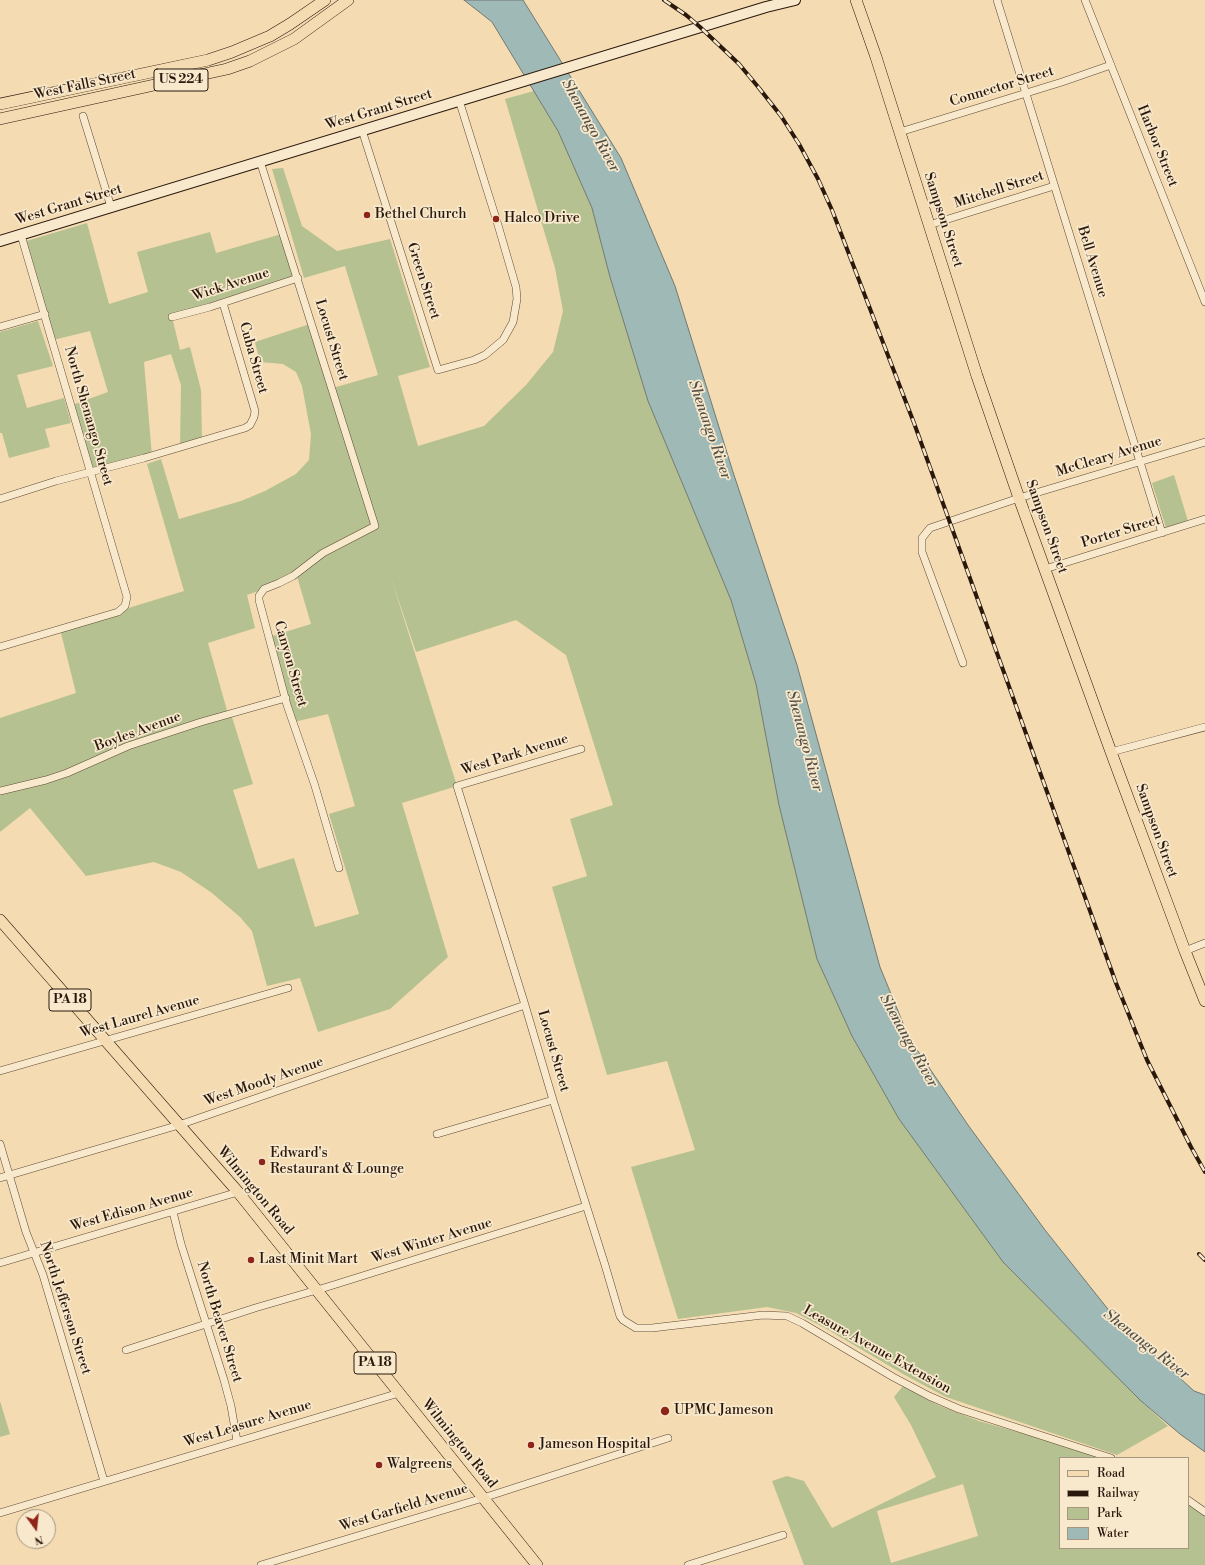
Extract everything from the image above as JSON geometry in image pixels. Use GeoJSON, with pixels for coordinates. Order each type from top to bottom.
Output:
{"type":"FeatureCollection","features":[{"type":"Feature","properties":{"kind":"main road","name":"West Falls Street"},"geometry":{"type":"LineString","coordinates":[[0,104],[208,60],[232,52],[270,36],[324,1]]}},
{"type":"Feature","properties":{"kind":"main road","name":"West Falls Street"},"geometry":{"type":"LineString","coordinates":[[0,118],[227,69],[250,61],[294,39],[347,1]]}},
{"type":"Feature","properties":{"kind":"main road","name":"Sampson Street"},"geometry":{"type":"LineString","coordinates":[[858,2],[977,376],[1019,498],[1111,752],[1205,1001]]}},
{"type":"Feature","properties":{"kind":"main road","name":"Wilmington Road"},"geometry":{"type":"LineString","coordinates":[[0,920],[238,1192],[537,1565]]}},
{"type":"Feature","properties":{"kind":"street","name":"West Grant Street"},"geometry":{"type":"LineString","coordinates":[[766,7],[781,0]]}},
{"type":"Feature","properties":{"kind":"street","name":"West Grant Street"},"geometry":{"type":"LineString","coordinates":[[0,241],[459,100],[766,7],[795,0]]}},
{"type":"Feature","properties":{"kind":"street","name":"Bell Avenue"},"geometry":{"type":"LineString","coordinates":[[997,0],[1162,533]]}},
{"type":"Feature","properties":{"kind":"street","name":"Harbor Street"},"geometry":{"type":"LineString","coordinates":[[1085,0],[1205,302]]}},
{"type":"Feature","properties":{"kind":"street","name":"Connector Street"},"geometry":{"type":"LineString","coordinates":[[900,132],[1062,82],[1111,65]]}},
{"type":"Feature","properties":{"kind":"street","name":"Green Street"},"geometry":{"type":"LineString","coordinates":[[362,130],[438,370],[474,360],[495,348],[503,340],[513,322],[517,299],[516,287],[459,100]]}},
{"type":"Feature","properties":{"kind":"street"},"geometry":{"type":"LineString","coordinates":[[84,116],[111,207]]}},
{"type":"Feature","properties":{"kind":"street","name":"Locust Street"},"geometry":{"type":"LineString","coordinates":[[260,161],[375,526]]}},
{"type":"Feature","properties":{"kind":"street","name":"Mitchell Street"},"geometry":{"type":"LineString","coordinates":[[929,225],[1054,186]]}},
{"type":"Feature","properties":{"kind":"street","name":"North Shenango Street"},"geometry":{"type":"LineString","coordinates":[[0,645],[118,612],[125,606],[127,596],[21,235]]}},
{"type":"Feature","properties":{"kind":"street","name":"Wick Avenue"},"geometry":{"type":"LineString","coordinates":[[172,317],[298,278]]}},
{"type":"Feature","properties":{"kind":"street","name":"Cuba Street"},"geometry":{"type":"LineString","coordinates":[[91,472],[245,428],[253,421],[255,411],[223,302]]}},
{"type":"Feature","properties":{"kind":"street"},"geometry":{"type":"LineString","coordinates":[[0,327],[45,314]]}},
{"type":"Feature","properties":{"kind":"street","name":"McCleary Avenue"},"geometry":{"type":"LineString","coordinates":[[963,663],[922,552],[922,538],[930,528],[1019,498],[1205,442]]}},
{"type":"Feature","properties":{"kind":"street"},"geometry":{"type":"LineString","coordinates":[[0,499],[56,481],[91,472]]}},
{"type":"Feature","properties":{"kind":"street","name":"Porter Street"},"geometry":{"type":"LineString","coordinates":[[1045,569],[1205,519]]}},
{"type":"Feature","properties":{"kind":"street","name":"Canyon Street"},"geometry":{"type":"LineString","coordinates":[[340,868],[286,698],[259,600],[261,592],[292,576],[323,553],[375,526]]}},
{"type":"Feature","properties":{"kind":"street","name":"Boyles Avenue"},"geometry":{"type":"LineString","coordinates":[[0,791],[60,776],[88,765],[128,746],[201,722],[286,698]]}},
{"type":"Feature","properties":{"kind":"street"},"geometry":{"type":"LineString","coordinates":[[1111,752],[1205,727]]}},
{"type":"Feature","properties":{"kind":"street","name":"West Park Avenue"},"geometry":{"type":"LineString","coordinates":[[456,786],[581,749]]}},
{"type":"Feature","properties":{"kind":"street","name":"Locust Street"},"geometry":{"type":"LineString","coordinates":[[456,786],[620,1316],[624,1322]]}},
{"type":"Feature","properties":{"kind":"street"},"geometry":{"type":"LineString","coordinates":[[1185,951],[1205,943]]}},
{"type":"Feature","properties":{"kind":"street","name":"West Laurel Avenue"},"geometry":{"type":"LineString","coordinates":[[0,1071],[288,988]]}},
{"type":"Feature","properties":{"kind":"street","name":"West Moody Avenue"},"geometry":{"type":"LineString","coordinates":[[0,1178],[179,1125],[525,1005]]}},
{"type":"Feature","properties":{"kind":"street"},"geometry":{"type":"LineString","coordinates":[[437,1134],[553,1100]]}},
{"type":"Feature","properties":{"kind":"street","name":"North Jefferson Street"},"geometry":{"type":"LineString","coordinates":[[0,1144],[26,1232],[43,1275],[104,1481]]}},
{"type":"Feature","properties":{"kind":"street","name":"West Edison Avenue"},"geometry":{"type":"LineString","coordinates":[[0,1263],[238,1192]]}},
{"type":"Feature","properties":{"kind":"street","name":"West Winter Avenue"},"geometry":{"type":"LineString","coordinates":[[126,1350],[255,1308],[586,1206]]}},
{"type":"Feature","properties":{"kind":"street","name":"North Beaver Street"},"geometry":{"type":"LineString","coordinates":[[172,1212],[224,1380],[237,1441]]}},
{"type":"Feature","properties":{"kind":"street","name":"Leasure Avenue Extension"},"geometry":{"type":"LineString","coordinates":[[624,1322],[636,1328],[652,1328],[763,1315],[787,1316],[802,1323],[893,1377],[929,1396],[959,1409],[1108,1457]]}},
{"type":"Feature","properties":{"kind":"street","name":"West Leasure Avenue"},"geometry":{"type":"LineString","coordinates":[[0,1513],[399,1393]]}},
{"type":"Feature","properties":{"kind":"street","name":"West Garfield Avenue"},"geometry":{"type":"LineString","coordinates":[[261,1565],[483,1498],[668,1438]]}},
{"type":"Feature","properties":{"kind":"street"},"geometry":{"type":"LineString","coordinates":[[1189,1501],[1205,1512]]}},
{"type":"Feature","properties":{"kind":"street"},"geometry":{"type":"LineString","coordinates":[[688,1565],[783,1535]]}},
{"type":"Feature","properties":{"kind":"green space"},"geometry":{"type":"Polygon","coordinates":[[[534,91],[558,131],[592,208],[610,277],[648,401],[731,600],[756,684],[779,805],[817,959],[852,1036],[899,1119],[1003,1262],[1141,1401],[1168,1426],[1117,1455],[946,1397],[796,1313],[767,1307],[678,1319],[631,1167],[695,1150],[667,1061],[607,1075],[552,887],[587,876],[570,819],[613,805],[566,655],[516,620],[416,652],[391,578],[457,786],[402,803],[448,957],[390,1009],[318,1032],[300,978],[267,986],[252,931],[240,917],[212,893],[181,872],[154,862],[86,876],[30,808],[0,832],[0,718],[76,693],[60,629],[184,591],[147,464],[161,459],[179,519],[241,501],[265,491],[296,474],[309,460],[311,434],[302,386],[296,372],[283,364],[260,362],[255,342],[313,323],[333,388],[378,375],[345,266],[304,278],[272,169],[283,168],[302,226],[337,251],[390,239],[430,367],[398,376],[418,446],[484,426],[526,385],[553,352],[563,311],[555,268],[505,99],[534,91]],[[296,573],[264,589],[247,595],[255,628],[208,643],[228,714],[231,714],[253,784],[233,790],[258,869],[294,858],[315,927],[359,914],[329,814],[355,806],[328,714],[294,722],[269,637],[311,624],[296,573]]]}},
{"type":"Feature","properties":{"kind":"green space"},"geometry":{"type":"Polygon","coordinates":[[[87,223],[109,304],[148,292],[137,252],[210,232],[216,253],[285,233],[298,278],[172,317],[180,350],[190,347],[201,390],[202,441],[180,447],[181,385],[171,354],[144,362],[152,456],[91,472],[72,405],[108,392],[90,331],[53,340],[23,242],[87,223]]]}},
{"type":"Feature","properties":{"kind":"green space"},"geometry":{"type":"Polygon","coordinates":[[[38,321],[53,366],[17,375],[27,408],[64,398],[71,423],[45,429],[50,447],[9,458],[2,433],[0,433],[0,332],[38,321]]]}},
{"type":"Feature","properties":{"kind":"green space"},"geometry":{"type":"Polygon","coordinates":[[[1174,475],[1188,521],[1166,528],[1152,483],[1174,475]]]}},
{"type":"Feature","properties":{"kind":"green space"},"geometry":{"type":"Polygon","coordinates":[[[903,1386],[938,1405],[979,1421],[1021,1433],[1028,1431],[1108,1457],[1059,1457],[1059,1549],[1189,1549],[1189,1501],[1205,1512],[1205,1565],[804,1565],[772,1481],[787,1476],[804,1481],[832,1528],[936,1477],[911,1425],[894,1397],[903,1386]],[[963,1484],[877,1511],[891,1563],[978,1536],[963,1484]]]}},
{"type":"Feature","properties":{"kind":"green space"},"geometry":{"type":"Polygon","coordinates":[[[0,1401],[10,1434],[0,1437],[0,1401]]]}},
{"type":"Feature","properties":{"kind":"water","name":"Shenango River"},"geometry":{"type":"Polygon","coordinates":[[[464,0],[523,0],[621,158],[675,286],[733,472],[797,665],[880,967],[909,1038],[968,1125],[1045,1230],[1115,1318],[1194,1391],[1205,1395],[1205,1452],[1180,1434],[1141,1401],[1003,1262],[899,1119],[852,1036],[817,959],[779,805],[756,684],[731,600],[648,401],[610,277],[592,208],[558,131],[492,22],[464,0]]]}},
{"type":"Feature","properties":{"kind":"railway"},"geometry":{"type":"LineString","coordinates":[[664,0],[686,15],[739,64],[781,116],[799,144],[818,179],[832,210],[914,423],[1116,983],[1147,1060],[1205,1172]]}},
{"type":"Feature","properties":{"kind":"railway"},"geometry":{"type":"LineString","coordinates":[[1199,1254],[1205,1260]]}},
{"type":"Feature","properties":{"kind":"place","name":"Bethel Church"},"geometry":{"type":"Point","coordinates":[367,215]}},
{"type":"Feature","properties":{"kind":"place","name":"Halco Drive"},"geometry":{"type":"Point","coordinates":[496,219]}},
{"type":"Feature","properties":{"kind":"place","name":"Edward's Restaurant & Lounge"},"geometry":{"type":"Point","coordinates":[262,1162]}},
{"type":"Feature","properties":{"kind":"place","name":"Last Minit Mart"},"geometry":{"type":"Point","coordinates":[251,1260]}},
{"type":"Feature","properties":{"kind":"place","name":"UPMC Jameson"},"geometry":{"type":"Point","coordinates":[665,1411]}},
{"type":"Feature","properties":{"kind":"place","name":"Jameson Hospital"},"geometry":{"type":"Point","coordinates":[531,1445]}},
{"type":"Feature","properties":{"kind":"place","name":"Walgreens"},"geometry":{"type":"Point","coordinates":[379,1465]}}]}
